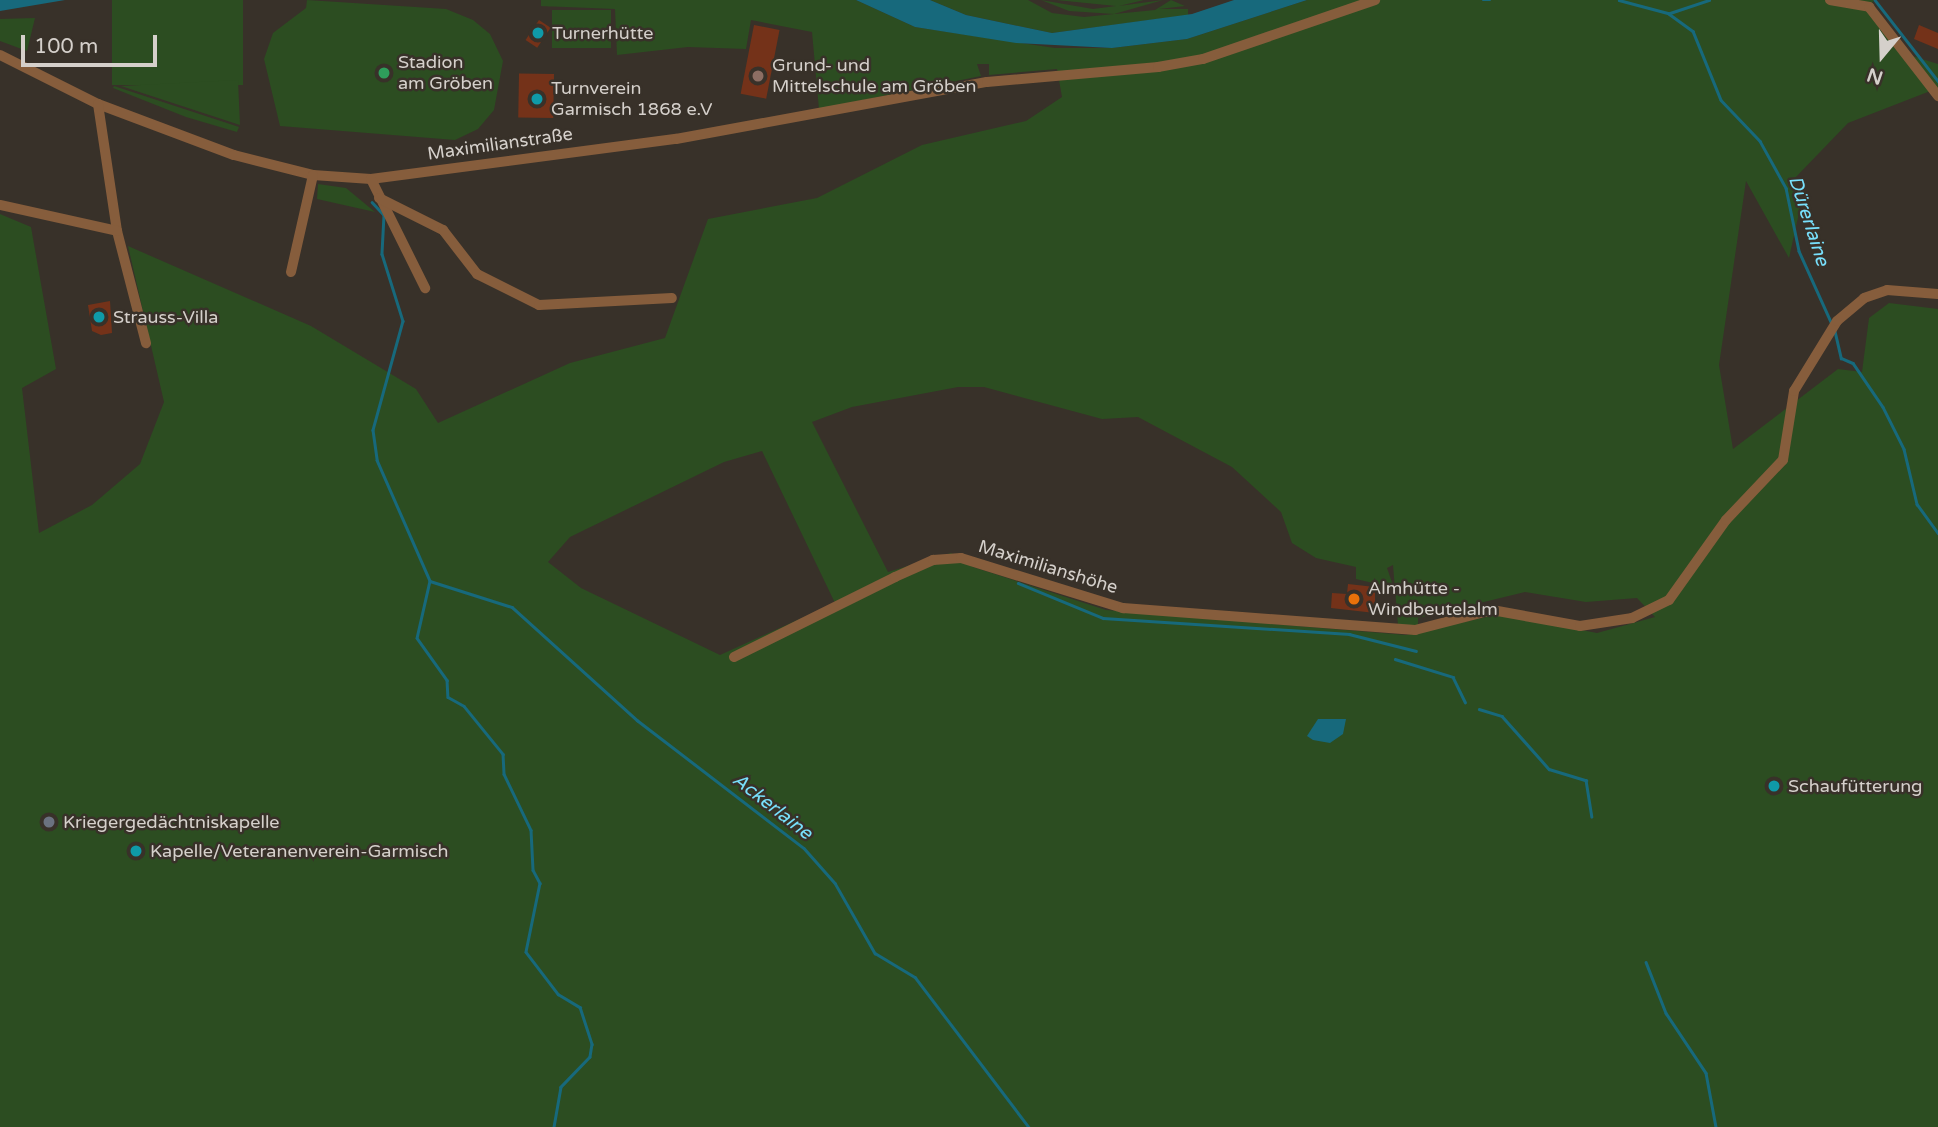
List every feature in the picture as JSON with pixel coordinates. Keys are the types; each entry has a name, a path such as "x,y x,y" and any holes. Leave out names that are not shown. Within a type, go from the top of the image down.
{"street":[{"name":"Maximilianstraße","path":"0,55 98,104 234,155 313,175 371,179 676,139 1022,77 1203,59 1375,0"},
{"path":"1830,0 1869,8 1938,96"},
{"path":"98,104 117,231 146,343"},
{"path":"291,272 313,175"},
{"path":"371,179 425,288"},
{"path":"379,198 443,230 477,274 539,305 672,298"},
{"path":"0,205 117,231"},
{"name":"Maximilianshöhe","path":"734,657 895,576 933,560 961,558 1101,605 1415,630 1510,609 1562,624 1610,624 1669,600 1726,520 1783,460 1794,391 1837,321 1864,298 1888,290 1938,294"}],"green space":[{"path":"112,0 243,0 243,85 112,85"},
{"name":"Stadion am Gröben","path":"307,0 446,9 473,20 490,34 503,61 494,110 478,129 455,140 280,126 264,59 273,33 306,8"},
{"path":"541,0 856,0 915,27 1055,48 1112,48 1187,39 1307,0 1874,0 1869,8 1906,54 1938,64 1938,88 1848,123 1794,179 1801,204 1789,258 1746,181 1719,365 1733,449 1838,369 1862,372 1869,318 1889,303 1938,309 1938,1127 0,1127 0,214 31,227 56,369 22,388 39,533 92,505 140,464 164,402 128,246 311,326 416,389 438,423 570,363 665,338 708,219 817,198 922,145 1026,121 1062,97 1057,69 989,75 989,64 977,64 981,76 819,109 812,32 751,20 746,49 688,47 617,55 615,9 541,6","holes":["958,387 984,387 1102,419 1138,417 1232,467 1281,512 1292,543 1316,558 1356,567 1356,579 1394,588 1387,568 1393,565 1398,625 1418,626 1418,618 1525,592 1586,602 1637,598 1655,617 1597,633 1500,614 1406,635 1106,610 973,567 951,553 888,572 812,422 852,407","762,451 835,603 720,655 581,588 548,562 570,537 724,462"]},
{"path":"930,0 1028,0 1052,13 1084,17 1155,10 1171,0 1185,6 1159,9 1188,9 1188,15 1052,33 966,15"},
{"path":"1041,0 1093,9 1116,6 1056,0 1144,0 1119,6 1163,0 1114,14 1069,11"},
{"path":"552,10 611,10 611,48 552,48"},
{"path":"35,18 27,51 0,41 0,19"},
{"path":"238,80 240,125 121,86"},
{"path":"114,86 239,127 237,132 186,117 113,88"},
{"path":"318,184 346,188 375,212 317,199"}],"water":[{"path":"0,0 65,0 0,11"},
{"path":"856,0 930,0 966,15 1052,33 1192,14 1234,0 1307,0 1187,39 1112,48 1016,43 915,27"},
{"path":"1318,719 1346,719 1343,734 1330,743 1313,740 1307,736"}],"building":[{"name":"Turnerhütte","path":"539,20 551,28 537,48 526,40"},
{"name":"Grund- und Mittelschule am Gröben","path":"754,25 780,30 766,99 741,94"},
{"path":"1919,25 1938,33 1938,49 1914,39"},
{"name":"Turnverein Garmisch 1868 e.V","path":"519,73 554,74 553,118 518,117"},
{"name":"Strauss-Villa","path":"110,301 112,333 101,335 92,331 88,305"},
{"name":"Almhütte - Windbeutelalm","path":"1348,584 1375,587 1375,613 1331,608 1332,593 1347,594"}],"waterway":[{"name":"Dürerlaine","path":"1483,0 1490,0"},
{"name":"Dürerlaine","path":"1619,0 1668,13 1693,31 1721,100 1760,141 1786,188 1799,251 1831,322"},
{"path":"1670,13 1709,0"},
{"path":"1875,0 1938,81"},
{"path":"372,202 384,215 382,254 403,321 373,430 377,460 430,581 417,638 447,680 448,697 464,706 503,754 504,774 531,830 533,870 540,883 526,952 558,994 580,1007 592,1044 590,1057 561,1087 554,1127"},
{"name":"Dürerlaine","path":"1835,331 1841,358 1853,363 1883,407 1904,449 1917,504 1938,533"},
{"name":"Ackerlaine","path":"430,581 512,607 637,720 804,848 835,883 875,953 915,977 1029,1127"},
{"path":"1018,583 1103,618 1349,634 1416,651"},
{"path":"1395,659 1453,677 1465,702"},
{"path":"1479,709 1502,716 1549,769 1586,780 1592,817"},
{"path":"1646,962 1666,1013 1706,1073 1716,1127"}],"place":[{"name":"Turnerhütte","path":"538,33"},
{"name":"Stadion am Gröben","path":"384,73"},
{"name":"Grund- und Mittelschule am Gröben","path":"758,76"},
{"name":"Turnverein Garmisch 1868 e.V","path":"537,99"},
{"name":"Strauss-Villa","path":"99,317"},
{"name":"Almhütte - Windbeutelalm","path":"1354,599"},
{"name":"Schaufütterung","path":"1774,786"},
{"name":"Kriegergedächtniskapelle","path":"49,822"},
{"name":"Kapelle/Veteranenverein-Garmisch","path":"136,851"}]}
